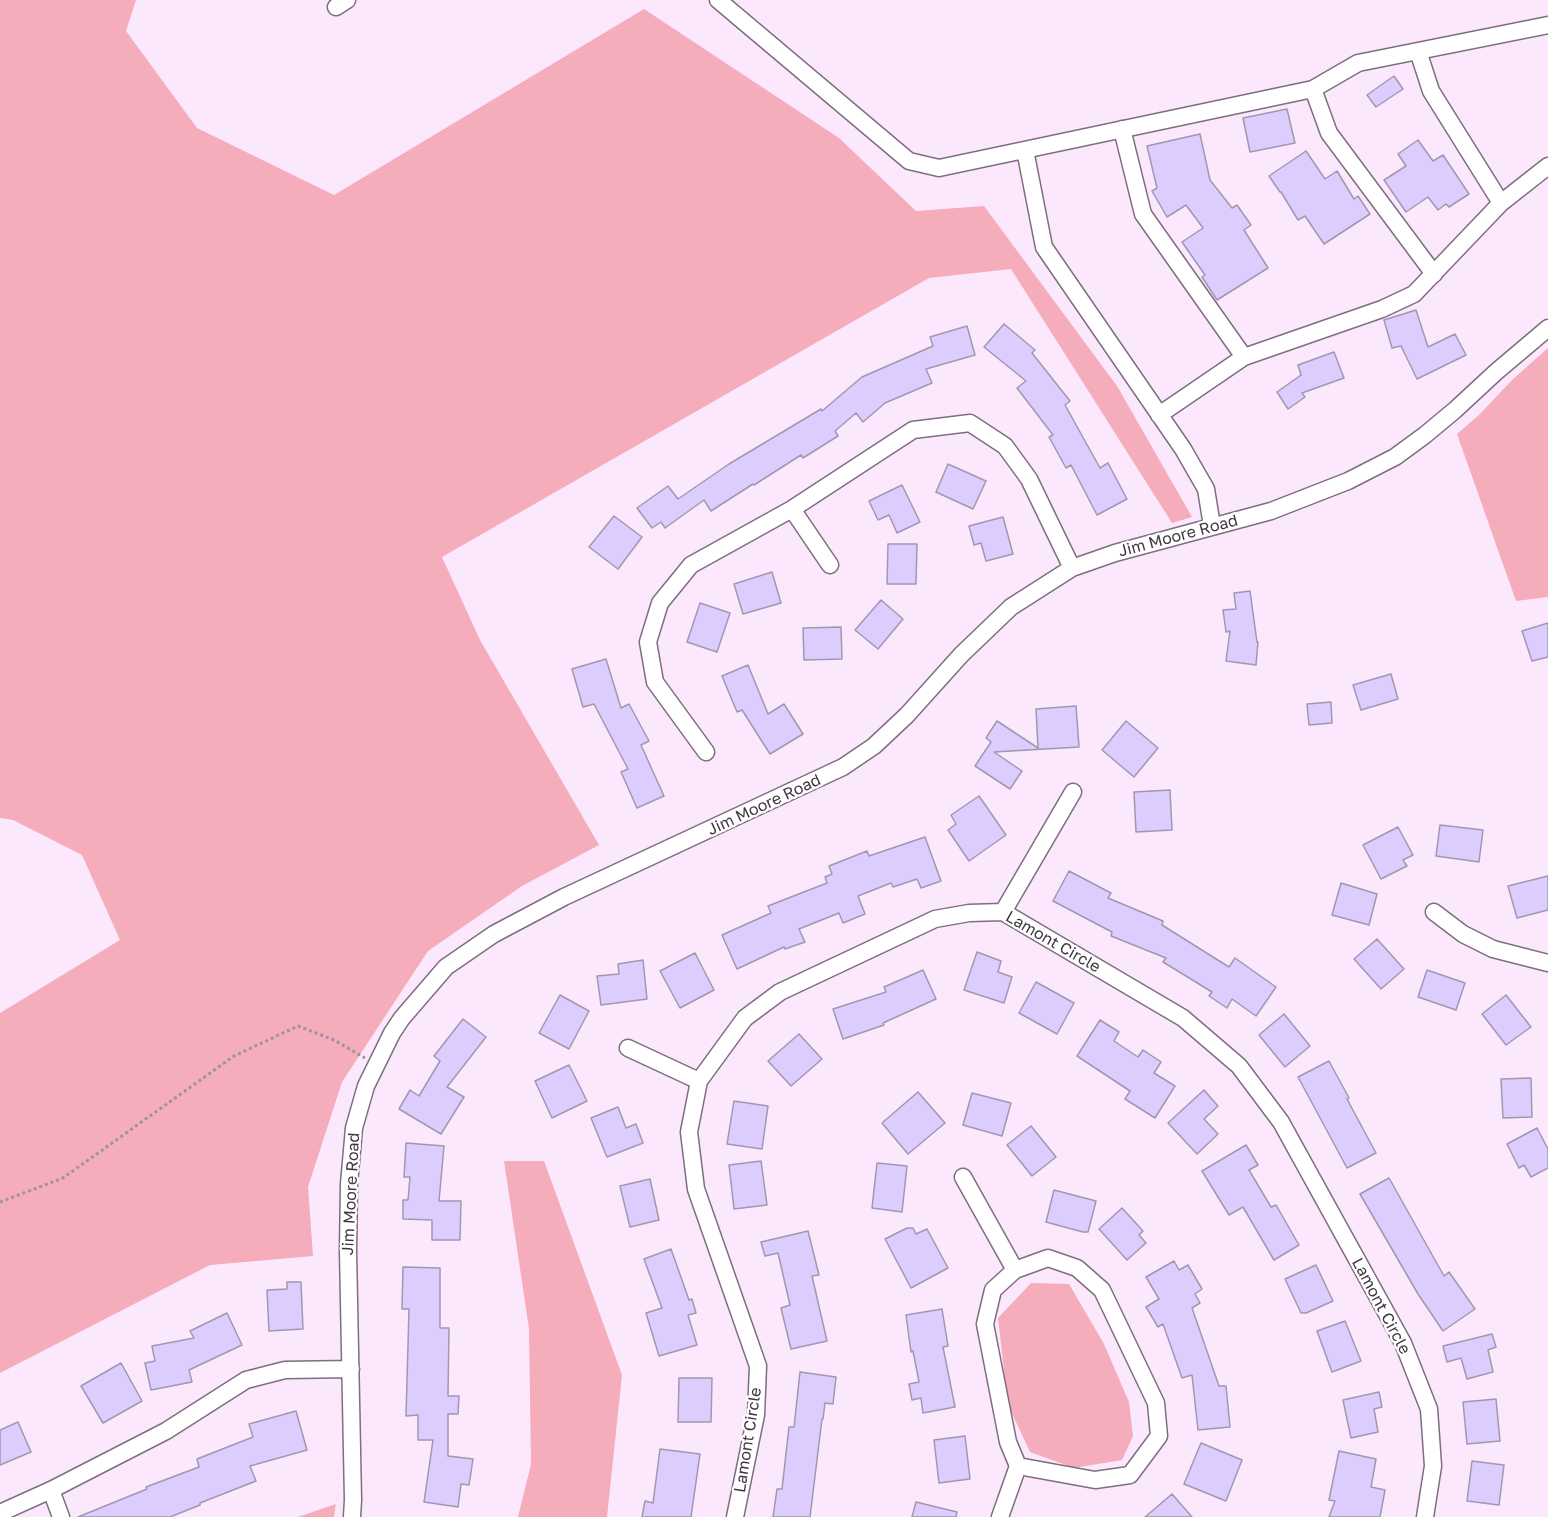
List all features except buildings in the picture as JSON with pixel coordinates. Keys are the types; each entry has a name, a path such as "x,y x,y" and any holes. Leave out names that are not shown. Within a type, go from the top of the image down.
{"street":[{"path":"718,0 909,161 939,168 1313,89 1358,63 1548,25"},
{"path":"1418,51 1431,92 1502,203"},
{"path":"1313,89 1329,133 1434,274"},
{"path":"1122,129 1143,214 1244,357"},
{"path":"1025,150 1044,247 1183,449 1206,489 1212,526"},
{"path":"1159,415 1244,357 1382,309 1414,294 1502,203 1548,166"},
{"name":"Jim Moore Road","path":"352,1517 348,1251 349,1184 354,1128 366,1086 392,1033 446,967 494,934 564,897 843,767 874,746 899,723 961,655 1011,607 1072,568 1115,553 1271,511 1348,482 1395,457 1455,411 1548,328"},
{"path":"705,752 655,682 648,642 660,603 691,565 792,509 913,430 970,423 1005,446 1029,479 1072,568"},
{"path":"792,509 830,565"},
{"path":"1004,912 1073,792"},
{"name":"Lamont Circle","path":"735,1517 756,1415 758,1366 696,1189 689,1132 699,1081 745,1018 780,992 935,919 969,913 1004,912 1183,1018 1239,1066 1281,1122 1402,1343 1429,1409 1433,1466 1425,1517"},
{"path":"1434,912 1463,934 1493,949 1548,963"},
{"path":"628,1048 699,1081"},
{"path":"963,1177 1015,1270"},
{"path":"1000,1517 1018,1466 1008,1442 985,1324 993,1290 1015,1270 1048,1258 1077,1268 1102,1290 1155,1403 1160,1436 1130,1475 1095,1480 1018,1466"},
{"path":"0,1513 51,1490 166,1431 246,1380 285,1370 351,1369"},
{"path":"51,1490 61,1517"}],"path":[{"path":"0,1202 63,1178 234,1056 298,1026 334,1040 377,1065"}],"shaded area":[{"path":"0,0 136,0 126,31 197,128 334,195 644,9 839,138 916,211 984,206 1117,386 1192,517 1172,523 1011,269 929,278 442,557 480,640 599,845 522,886 428,951 342,1082 308,1187 313,1256 210,1265 0,1373 0,1013 120,940 82,855 13,820 0,818"},
{"path":"1548,348 1548,597 1516,601 1457,434"},
{"path":"504,1161 544,1161 622,1375 607,1517 518,1517 531,1464 529,1329"},
{"path":"1031,1283 1069,1284 1104,1344 1129,1402 1133,1436 1122,1460 1074,1468 1030,1452 1008,1405 998,1318"},
{"path":"336,1504 334,1517 298,1517"}]}
